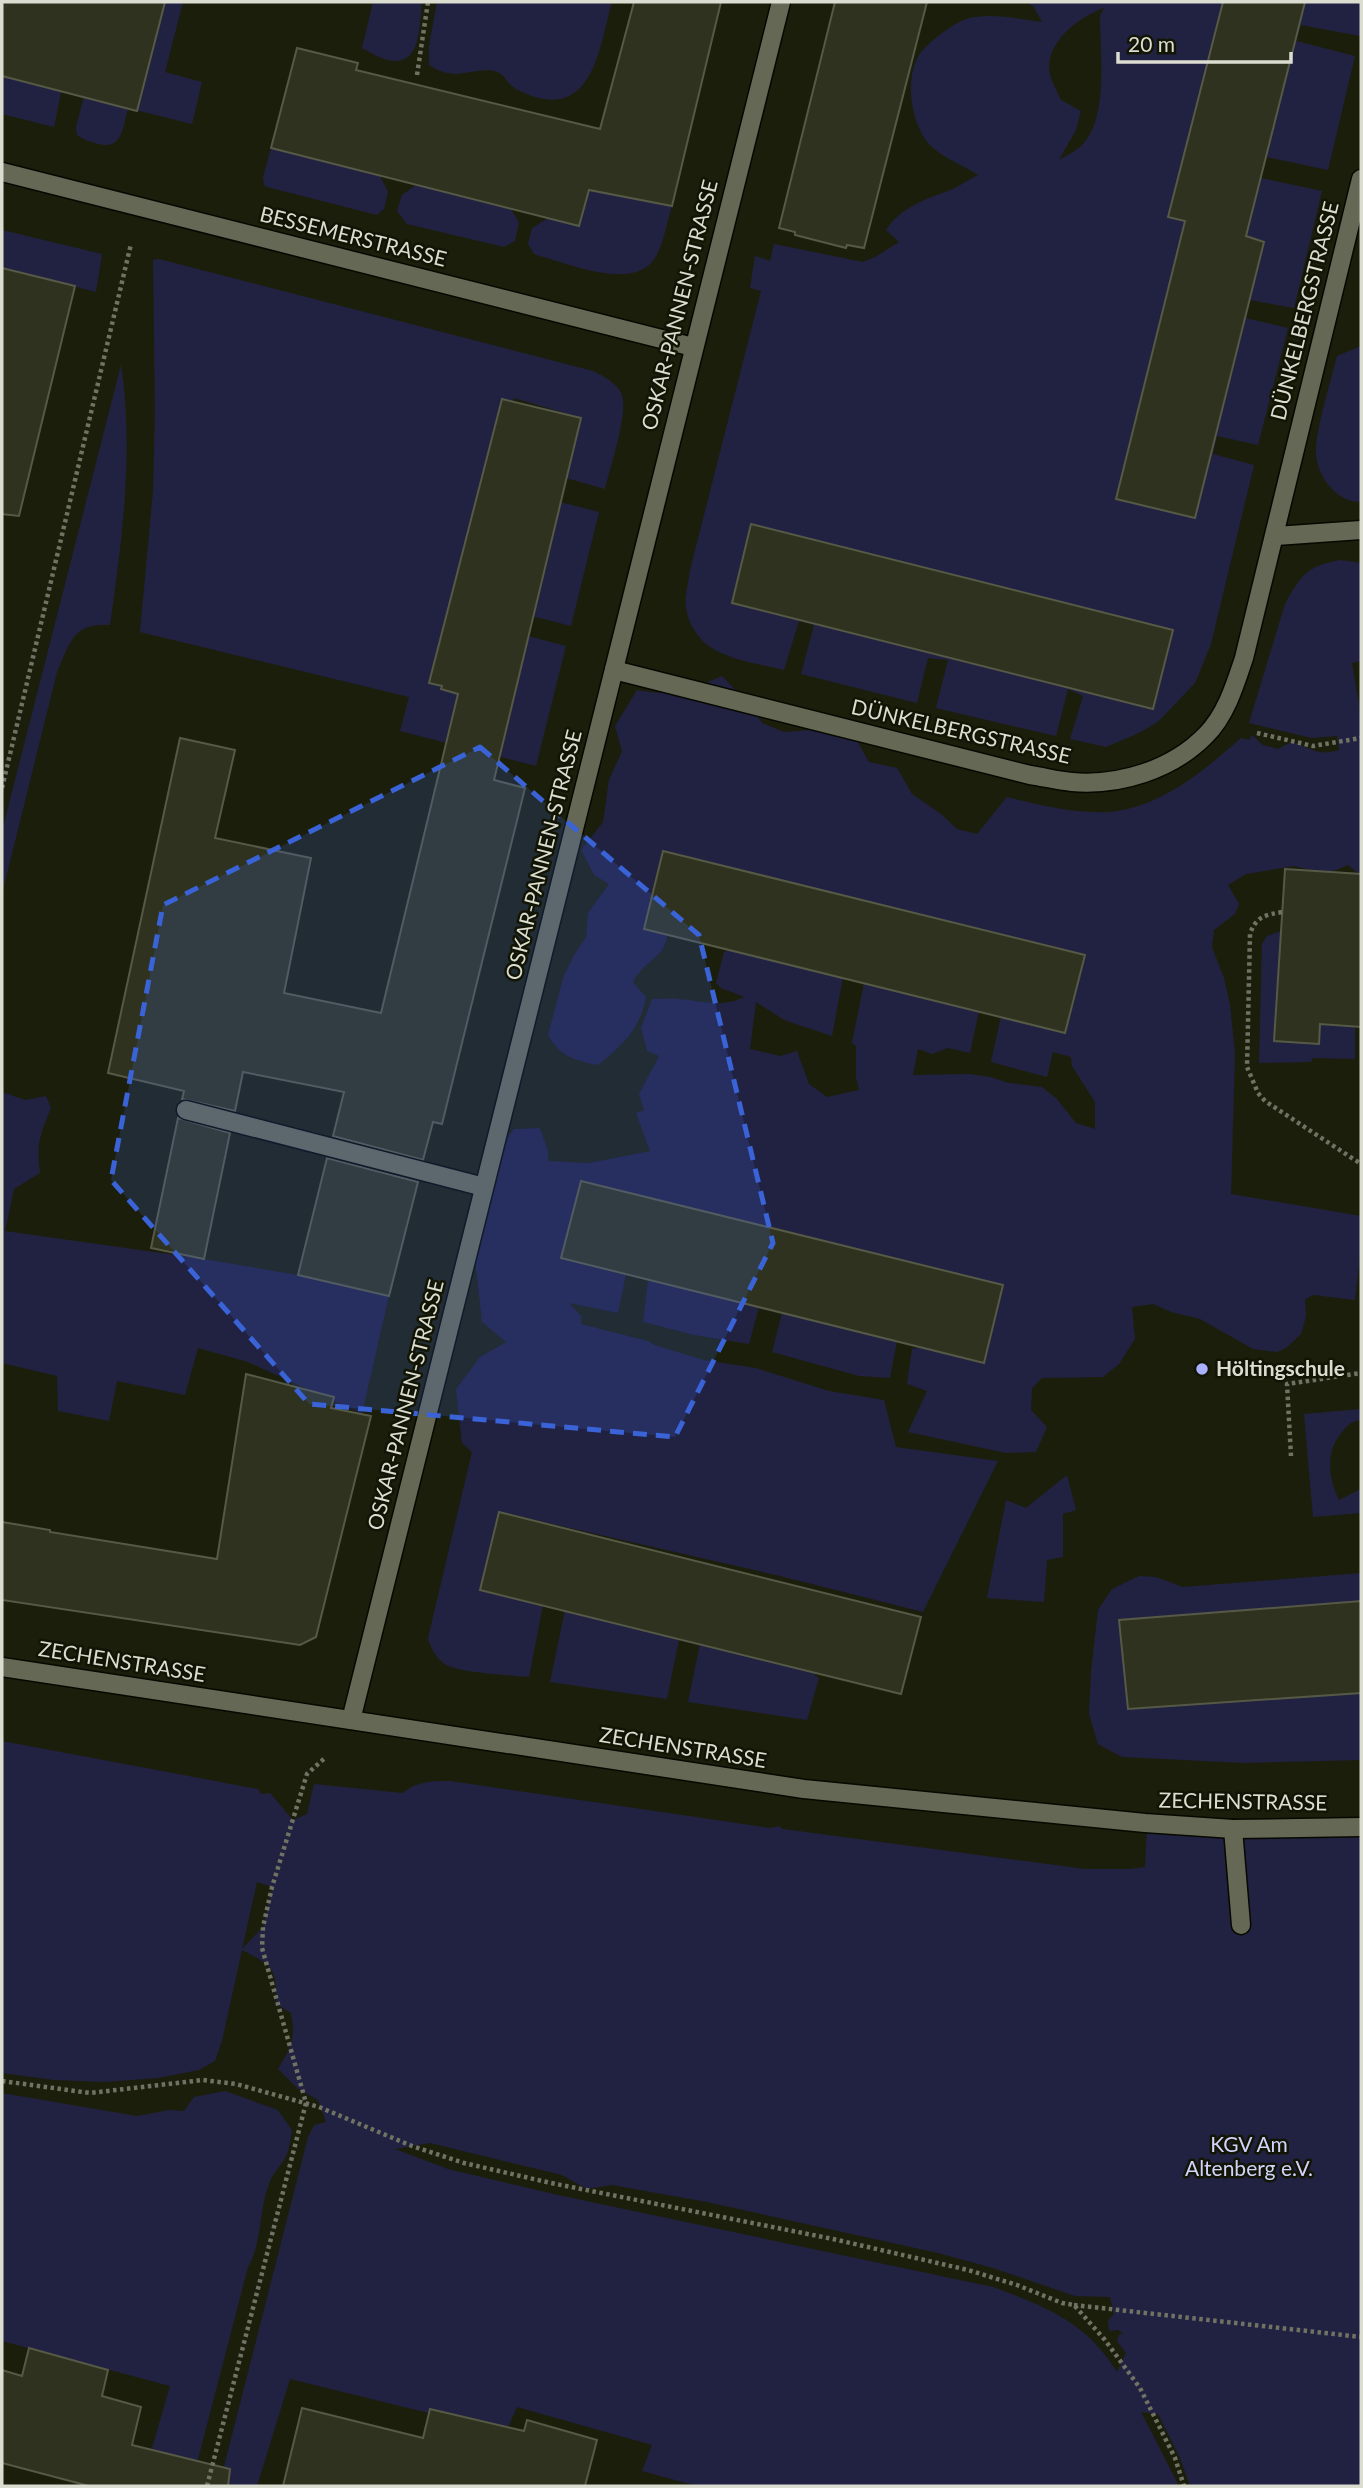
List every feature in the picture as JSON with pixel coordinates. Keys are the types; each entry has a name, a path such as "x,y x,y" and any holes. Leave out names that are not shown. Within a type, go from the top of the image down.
{"street":[{"name":"OSKAR-PANNEN-STRASSE","path":"351,1720 780,2"},
{"name":"BESSEMERSTRASSE","path":"2,172 693,347"},
{"name":"DÜNKELBERGSTRASSE","path":"614,670 1030,775 1071,782 1120,781 1149,771 1187,751 1207,734 1217,719 1233,693 1244,659 1361,179"},
{"path":"1276,536 1361,530"},
{"path":"186,1110 484,1187"},
{"name":"ZECHENSTRASSE","path":"2,1667 804,1789 1144,1823 1233,1829 1361,1827"},
{"path":"1233,1829 1241,1925"}],"path":[{"path":"417,75 428,2"},
{"path":"2,788 139,207"},
{"path":"1254,732 1313,746 1361,738"},
{"path":"1282,912 1257,919 1251,934 1247,1067 1258,1093 1265,1101 1361,1164"},
{"path":"1291,1456 1287,1384 1361,1373"},
{"path":"207,2486 306,2103 262,1948 263,1927 272,1887 307,1774 340,1745 346,1737 351,1720"},
{"path":"2,2081 90,2093 203,2080 236,2084 306,2103 412,2146 464,2163 944,2265 1017,2285 1062,2303 1361,2337"},
{"path":"1074,2305 1105,2340 1140,2388 1175,2458 1184,2486"}],"highlighted area":[{"path":"480,747 699,935 773,1243 675,1437 309,1404 111,1180 163,905"}],"green space":[{"path":"2,2 183,2 165,72 202,82 192,124 128,108 121,135 117,140 107,145 88,141 77,135 76,127 87,85 64,77 54,127 2,114"},
{"path":"373,2 422,2 417,42 407,57 399,61 388,60 362,48"},
{"path":"437,2 612,2 591,73 581,87 569,96 553,100 519,91 497,72 489,70 457,74 429,65 429,45"},
{"path":"1025,2 1361,2 1360,36 1301,25 1296,41 1355,56 1328,170 1267,157 1261,178 1322,191 1294,308 1250,300 1246,318 1288,328 1258,445 1217,436 1213,454 1254,465 1211,644 1195,683 1159,721 1106,747 1070,739 1083,696 1068,689 1056,736 936,708 948,660 928,658 917,703 801,674 814,625 799,621 784,670 738,659 710,647 691,625 686,608 690,570 761,291 750,288 755,256 770,261 774,244 863,262 899,242 886,230 898,216 922,201 978,175 943,155 925,139 912,103 914,65 928,45 960,21 994,16 1042,22 1033,6","holes":["1104,8 1100,16 1101,84 1096,119 1091,133 1082,145 1059,160 1076,130 1081,111 1061,100 1050,76 1051,57 1061,38 1076,23"]},
{"path":"271,148 380,176 388,192 384,209 377,215 267,187 263,177"},
{"path":"416,185 510,208 519,222 515,241 504,247 407,224 397,211 402,195"},
{"path":"590,186 618,193 618,196 672,206 664,236 651,263 627,274 611,274 534,254 528,244 532,228 548,218 579,226"},
{"path":"2,230 102,254 96,292 2,268"},
{"path":"159,259 593,371 618,388 622,396 623,415 605,489 566,478 581,418 514,398 513,402 502,399 430,683 464,695 528,636 566,646 536,766 400,731 409,697 140,632 153,491 153,260"},
{"path":"1361,346 1361,502 1344,498 1330,487 1320,472 1316,444 1337,356"},
{"path":"121,365 125,397 125,495 110,625 88,627 75,636 57,672 2,894 2,831"},
{"path":"560,502 599,512 571,626 532,616"},
{"path":"1340,560 1361,563 1361,661 1352,663 1361,716 1361,873 1348,865 1327,874 1294,866 1246,874 1228,885 1239,904 1235,914 1214,930 1212,947 1224,978 1230,1005 1235,1054 1231,1194 1361,1216 1361,1248 1355,1300 1314,1295 1305,1299 1306,1316 1301,1334 1286,1348 1277,1352 1253,1349 1200,1319 1171,1312 1153,1304 1132,1307 1135,1339 1119,1364 1103,1377 1042,1378 1032,1388 1031,1410 1047,1427 1036,1452 1006,1453 908,1432 927,1391 907,1384 912,1349 920,1347 984,1363 1002,1285 581,1181 561,1258 626,1275 618,1313 569,1303 581,1316 581,1324 648,1341 704,1360 756,1368 829,1391 884,1400 896,1447 998,1461 923,1612 780,1576 500,1512 480,1589 543,1605 529,1677 468,1671 451,1667 439,1659 428,1638 472,1452 462,1443 456,1389 480,1357 506,1342 482,1322 473,1241 491,1160 514,1129 540,1128 548,1151 548,1161 589,1163 650,1151 636,1113 644,1110 639,1094 659,1056 647,1051 641,1028 652,999 720,1003 744,997 721,988 716,983 724,952 730,950 843,977 832,1036 784,1020 756,1002 750,1049 780,1056 797,1051 809,1084 827,1097 859,1090 856,1077 856,1046 852,1043 864,983 979,1011 970,1053 948,1048 932,1054 918,1049 913,1075 969,1074 1042,1087 1056,1098 1076,1123 1095,1129 1095,1102 1072,1066 1071,1057 1053,1052 1047,1077 991,1062 1001,1017 1065,1032 1085,955 664,851 651,899 648,901 669,920 668,934 662,950 633,982 646,997 640,1018 615,1051 598,1065 575,1059 557,1048 548,1035 563,978 586,937 588,913 609,884 594,875 581,850 603,822 609,780 622,751 615,726 637,690 681,692 722,676 751,706 762,723 784,732 837,728 854,736 869,762 897,768 912,794 957,829 977,834 1007,797 1084,812 1129,809 1181,786 1241,738 1249,740 1252,735 1263,745 1278,749 1291,742 1319,752 1339,750 1337,736 1312,738 1249,723 1285,604 1306,573 1320,565"},
{"path":"1281,931 1274,1041 1319,1044 1320,1024 1355,1026 1355,1059 1313,1058 1311,1062 1259,1063 1262,944 1267,936"},
{"path":"2,1092 25,1100 46,1096 51,1108 40,1139 40,1173 14,1189 5,1231 204,1259 298,1275 389,1296 362,1414 248,1362 198,1348 185,1395 117,1381 109,1421 58,1411 57,1376 2,1363"},
{"path":"648,1280 759,1307 749,1344 694,1335 643,1322"},
{"path":"782,1313 897,1341 890,1378 859,1376 772,1352"},
{"path":"1361,1409 1361,1420 1349,1425 1337,1438 1330,1464 1332,1482 1339,1500 1361,1489 1361,1513 1313,1517 1304,1414"},
{"path":"1067,1475 1076,1510 1063,1514 1063,1557 1047,1560 1044,1602 987,1598 1006,1500 1026,1508"},
{"path":"1361,1573 1361,1601 1119,1620 1128,1709 1361,1693 1361,1760 1245,1763 1122,1757 1098,1744 1089,1714 1091,1672 1098,1610 1112,1589 1139,1576 1156,1577 1183,1587"},
{"path":"565,1610 679,1639 667,1699 550,1682"},
{"path":"700,1644 815,1673 819,1678 807,1720 688,1702"},
{"name":"KGV Am Altenberg e.V.","path":"2,1741 258,1789 261,1794 270,1793 293,1820 307,1814 314,1784 403,1793 419,1784 450,1781 771,1828 778,1826 783,1829 1085,1869 1145,1867 1147,1828 1361,1827 1361,2486 1190,2486 1180,2458 1158,2414 1141,2412 1179,2486 697,2486 642,2471 652,2445 517,2407 506,2432 290,2379 257,2486 219,2486 308,2137 314,2125 326,2122 318,2100 297,2088 278,2069 291,2042 293,2029 291,2013 276,2004 274,1975 271,1969 242,1950 215,2061 199,2070 158,2078 105,2082 54,2080 2,2073","holes":["257,1882 272,1887 263,1927 242,1949","430,2143 562,2175 587,2189 612,2185 707,2202 938,2253 993,2268 1075,2296 1110,2297 1114,2314 1108,2320 1109,2331 1118,2330 1123,2333 1117,2341 1126,2353 1117,2372 1092,2340 1078,2328 1047,2309 993,2287 558,2195 448,2169 395,2149"]},
{"path":"225,2091 278,2110 292,2130 289,2147 284,2160 270,2180 256,2247 248,2267 191,2486 141,2486 170,2386 2,2341 2,2093 137,2116 169,2110 184,2111 194,2097"}],"building":[{"path":"2,2 165,2 137,111 2,76"},
{"path":"634,2 721,2 672,206 589,190 579,226 271,148 297,48 358,63 356,70 600,129"},
{"path":"835,2 927,2 864,248 847,245 846,248 795,235 795,232 779,228"},
{"path":"1223,2 1305,2 1246,236 1264,242 1195,518 1116,499 1185,221 1168,217"},
{"path":"2,268 75,286 19,516 2,514"},
{"path":"502,399 581,418 494,780 525,788 442,1124 433,1122 423,1160 333,1136 344,1092 243,1072 235,1111 182,1099 184,1091 108,1073 180,738 235,750 215,838 311,858 284,993 381,1013 458,694 429,683"},
{"path":"751,524 1173,630 1153,709 732,603"},
{"path":"663,851 1085,955 1065,1033 644,929"},
{"path":"1285,869 1361,874 1361,1027 1320,1024 1319,1044 1274,1041"},
{"path":"178,1118 230,1133 204,1259 151,1248"},
{"path":"327,1158 418,1182 389,1296 298,1275"},
{"path":"581,1181 1003,1285 984,1363 561,1258"},
{"path":"246,1374 334,1397 331,1408 371,1416 316,1637 300,1645 2,1600 2,1522 217,1559"},
{"path":"499,1512 921,1617 901,1694 480,1590"},
{"path":"1361,1601 1361,1693 1128,1709 1119,1620"},
{"path":"29,2348 108,2370 102,2396 141,2407 132,2445 230,2469 228,2486 89,2486 2,2463 2,2370 22,2376"},
{"path":"302,2408 423,2438 430,2409 524,2431 527,2420 597,2440 585,2486 283,2486"}],"place":[{"name":"Höltingschule","path":"1202,1369"}]}
